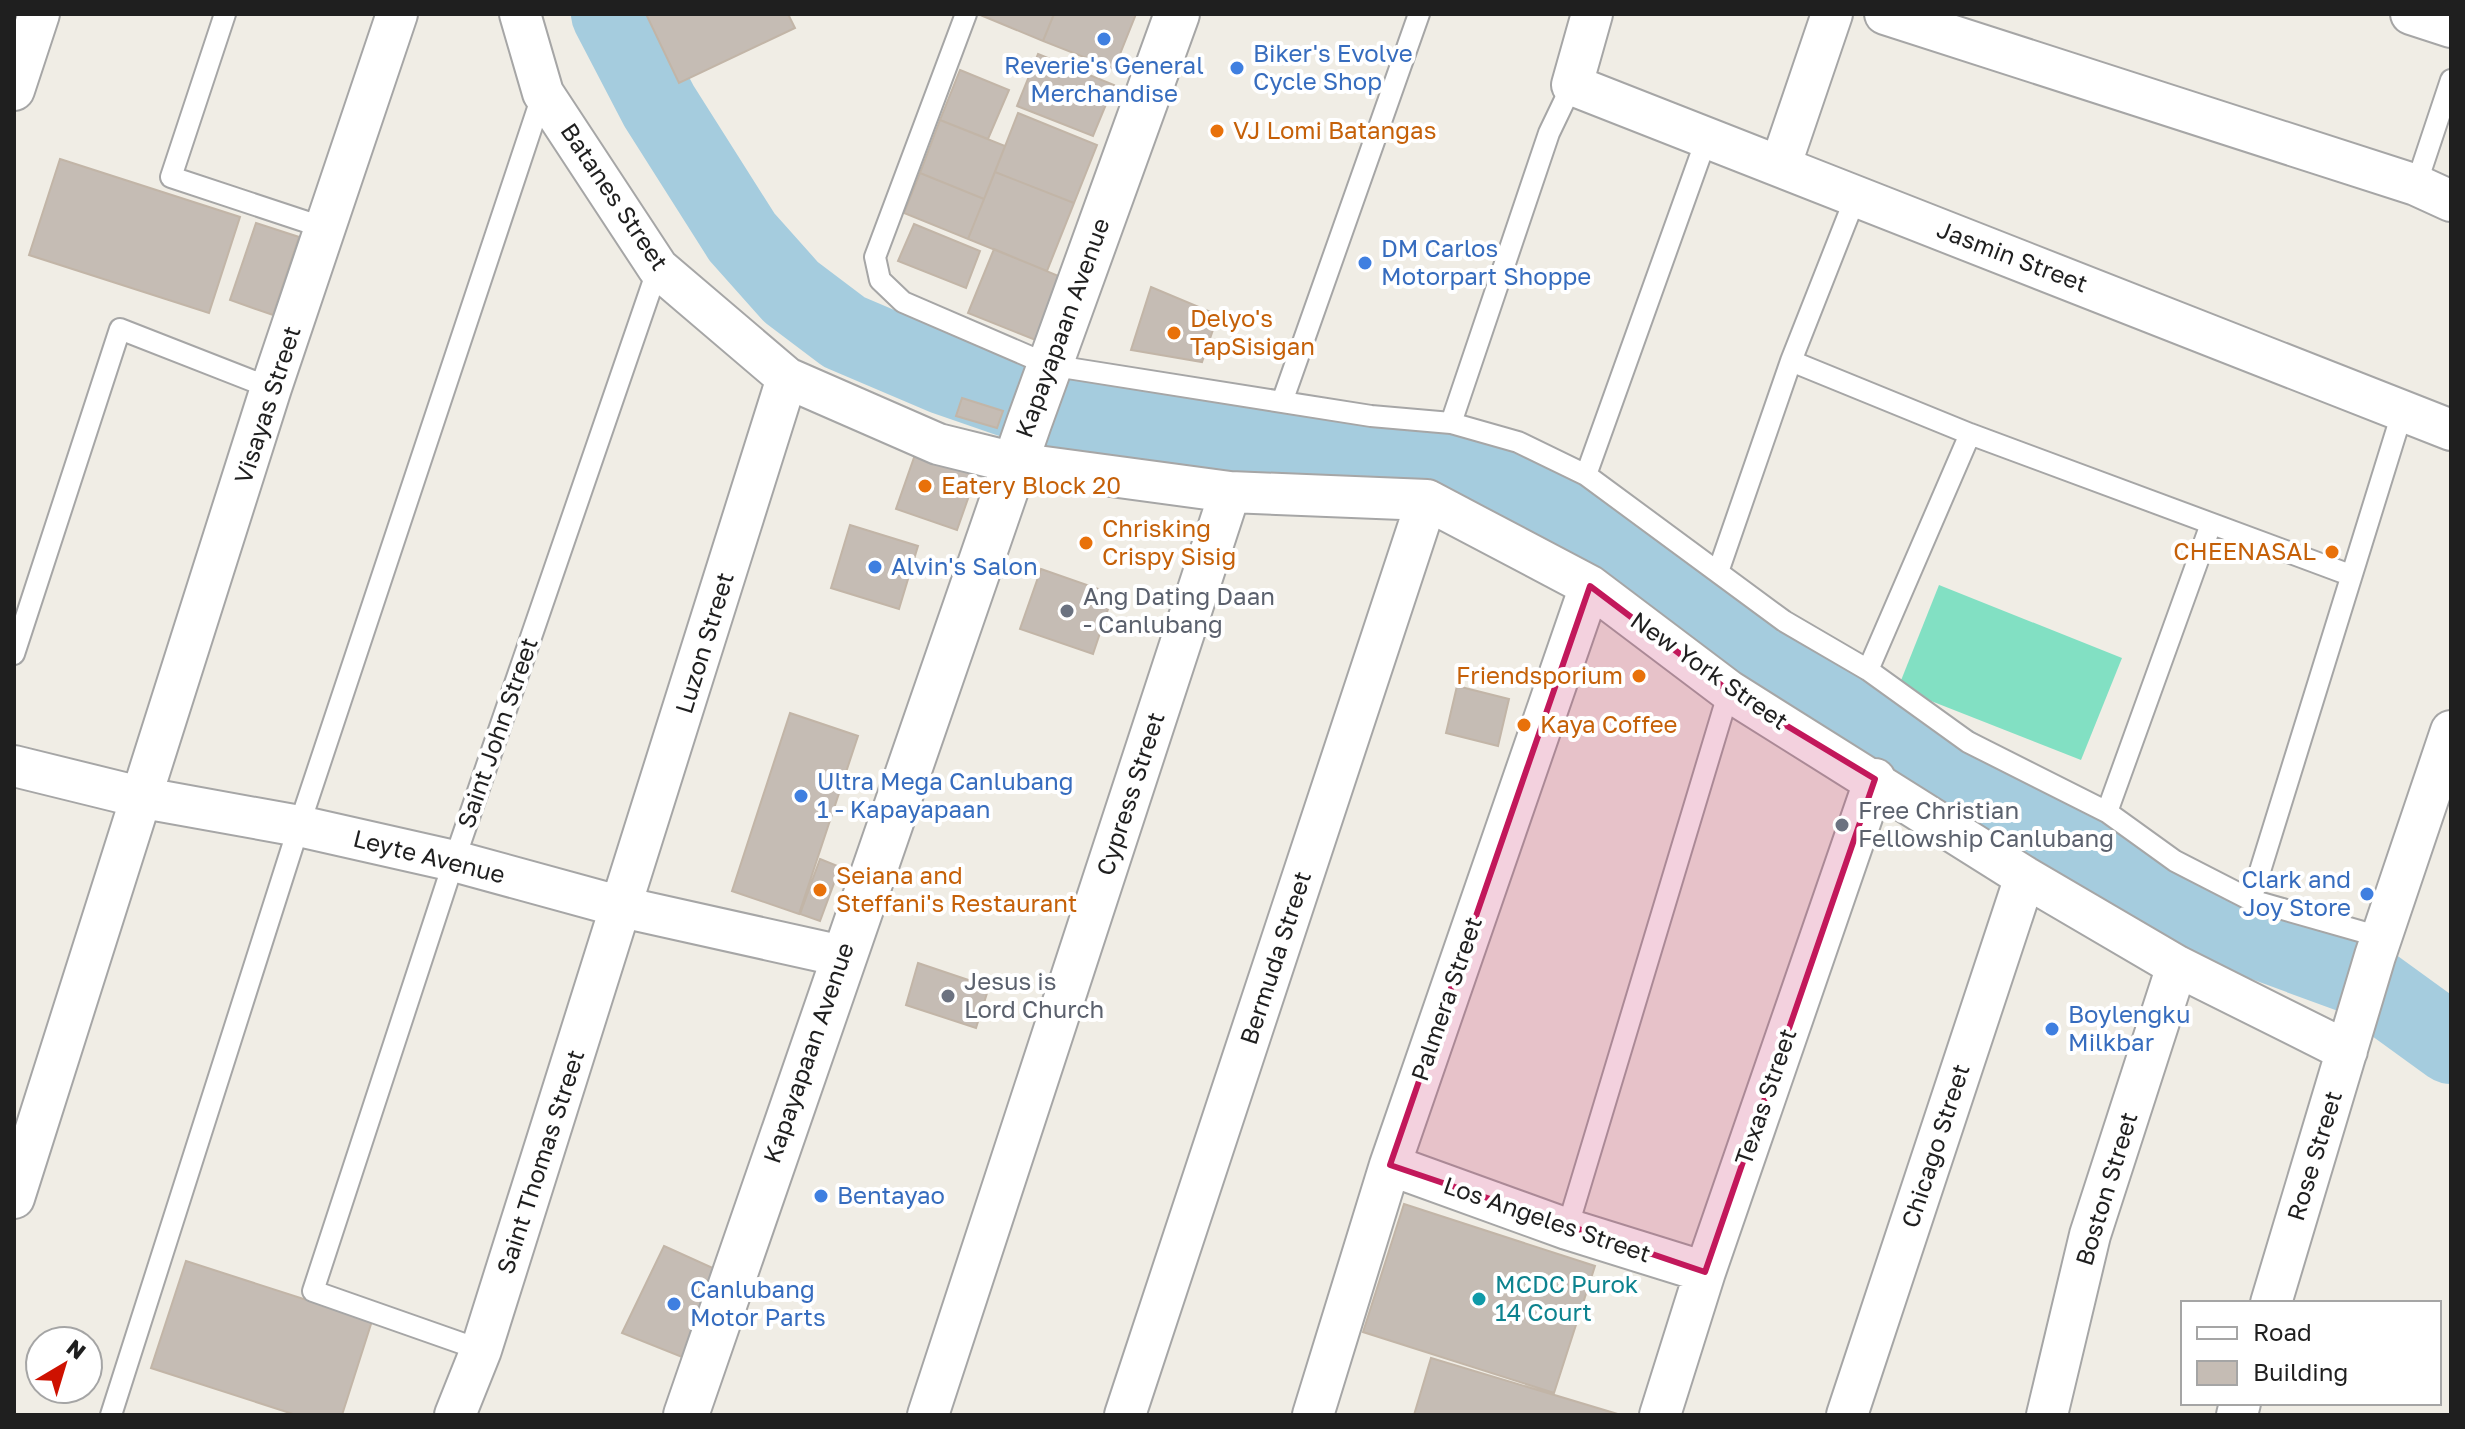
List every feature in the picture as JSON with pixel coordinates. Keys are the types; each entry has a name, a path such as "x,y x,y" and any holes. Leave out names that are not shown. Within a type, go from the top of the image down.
{"street":[{"path":"14,90 39,14"},
{"name":"Visayas Street","path":"14,1198 144,798 271,388 328,229 397,14"},
{"name":"Batanes Street","path":"520,14 543,93 658,268 787,378 938,444 1015,463"},
{"name":"Kapayapaan Avenue","path":"686,1415 842,956 1040,391 1177,14"},
{"path":"1572,85 1592,14"},
{"path":"1781,164 1832,14"},
{"path":"1885,14 2434,193"},
{"path":"2411,14 2451,27"},
{"name":"Jasmin Street","path":"1572,85 1706,140 1781,164 2451,430"},
{"name":"Luzon Street","path":"622,907 787,378"},
{"name":"New York Street","path":"1015,463 1230,492 1427,500 1590,586 1729,691 1875,779 2025,877 2177,966 2347,1051"},
{"name":"Cypress Street","path":"928,1415 1230,492"},
{"name":"Bermuda Street","path":"1125,1415 1427,500"},
{"name":"Palmera Street","path":"1313,1415 1390,1165 1590,586"},
{"name":"Rose Street","path":"2272,1301 2379,947 2451,731"},
{"name":"Leyte Avenue","path":"14,766 144,798 299,826 454,861 622,907 842,956"},
{"name":"Texas Street","path":"1660,1415 1705,1272 1875,779"},
{"name":"Chicago Street","path":"1847,1415 2025,877"},
{"name":"Saint Thomas Street","path":"455,1415 481,1350 622,907"},
{"name":"Boston Street","path":"2047,1415 2090,1235 2177,966"},
{"name":"Los Angeles Street","path":"1390,1165 1567,1229 1705,1272"}],"lane":[{"path":"225,14 171,177 328,229"},
{"path":"966,14 880,241 876,268 888,291 903,302 1040,391 1282,402 1371,416 1451,423 1518,442 1586,475 1784,621 1868,670 1968,742 2107,812 2175,861 2251,900 2379,947"},
{"path":"1282,402 1419,14"},
{"path":"2434,193 2451,80"},
{"path":"1451,423 1549,133 1572,85"},
{"path":"111,1415 299,826 543,93"},
{"path":"1586,475 1706,140"},
{"path":"1718,572 1791,361 1856,196"},
{"name":"Saint John Street","path":"481,1350 313,1291 454,861 658,268"},
{"path":"14,654 120,329 271,388"},
{"path":"1791,361 1970,434 2350,575"},
{"path":"2251,900 2403,410"},
{"path":"1868,670 1970,434"},
{"path":"2107,812 2211,524"},
{"path":"1567,1229 1729,691"}],"highlighted area":[{"path":"1590,586 1729,691 1875,779 1705,1272 1390,1165"}],"green space":[{"path":"589,14 628,14 635,33 707,155 767,243 800,281 835,311 870,332 1015,379 1005,410 927,384 854,354 788,314 757,287 728,256 685,193 611,69"},
{"path":"1939,585 2122,658 2081,760 1898,688"}],"building":[{"path":"646,14 788,14 795,28 679,83"},
{"path":"978,14 1054,14 1043,41"},
{"path":"1054,14 1136,14 1114,69 1043,41"},
{"path":"1038,54 1114,85 1093,136 1017,106"},
{"path":"960,70 1009,90 988,139 940,120"},
{"path":"1018,113 1097,145 1074,203 995,172"},
{"path":"940,120 1005,146 984,199 920,173"},
{"path":"60,159 240,217 209,313 29,255"},
{"path":"995,172 1074,203 1047,271 968,239"},
{"path":"920,173 984,199 968,239 904,213"},
{"path":"256,223 299,237 273,315 230,300"},
{"path":"914,224 980,251 966,288 898,261"},
{"path":"994,249 1068,280 1043,343 968,313"},
{"name":"Delyo's TapSisigan","path":"1151,287 1218,315 1202,362 1131,350"},
{"path":"962,398 1003,411 997,428 956,416"},
{"path":"917,449 978,470 957,530 896,509"},
{"name":"Alvin's Salon","path":"850,525 918,546 899,609 831,588"},
{"name":"Ang Dating Daan - Canlubang","path":"1041,569 1113,594 1093,654 1020,629"},
{"path":"1457,686 1509,699 1498,746 1446,733"},
{"name":"Ultra Mega Canlubang 1 - Kapayapaan","path":"790,713 858,736 799,914 732,891"},
{"name":"Seiana and Steffani's Restaurant","path":"820,859 840,867 820,921 800,914"},
{"name":"Jesus is Lord Church","path":"918,963 989,987 976,1028 906,1005"},
{"name":"MCDC Purok 14 Court","path":"1404,1204 1595,1266 1554,1393 1363,1332"},
{"name":"Canlubang Motor Parts","path":"664,1246 726,1274 687,1359 622,1333"},
{"path":"186,1261 372,1321 342,1415 296,1415 151,1368"},
{"path":"1431,1358 1621,1415 1414,1415"}],"waterway":[{"path":"611,14 659,106 742,237 791,292 844,332 945,375 1038,407 1188,439 1319,446 1464,470 1607,536 1718,621 2201,918 2356,975 2451,1044"}],"place":[{"name":"Reverie's General Merchandise","path":"1104,39"},
{"name":"Biker's Evolve Cycle Shop","path":"1237,68"},
{"name":"VJ Lomi Batangas","path":"1217,131"},
{"name":"DM Carlos Motorpart Shoppe","path":"1365,263"},
{"name":"Delyo's TapSisigan","path":"1174,333"},
{"name":"Eatery Block 20","path":"925,486"},
{"name":"Chrisking Crispy Sisig","path":"1086,543"},
{"name":"CHEENASAL","path":"2332,552"},
{"name":"Alvin's Salon","path":"875,567"},
{"name":"Ang Dating Daan - Canlubang","path":"1067,611"},
{"name":"Friendsporium","path":"1639,676"},
{"name":"Kaya Coffee","path":"1524,725"},
{"name":"Ultra Mega Canlubang 1 - Kapayapaan","path":"801,796"},
{"name":"Free Christian Fellowship Canlubang","path":"1842,825"},
{"name":"Seiana and Steffani's Restaurant","path":"820,890"},
{"name":"Clark and Joy Store","path":"2367,894"},
{"name":"Jesus is Lord Church","path":"948,996"},
{"name":"Boylengku Milkbar","path":"2052,1029"},
{"name":"Bentayao","path":"821,1196"},
{"name":"MCDC Purok 14 Court","path":"1479,1299"},
{"name":"Canlubang Motor Parts","path":"674,1304"}]}
